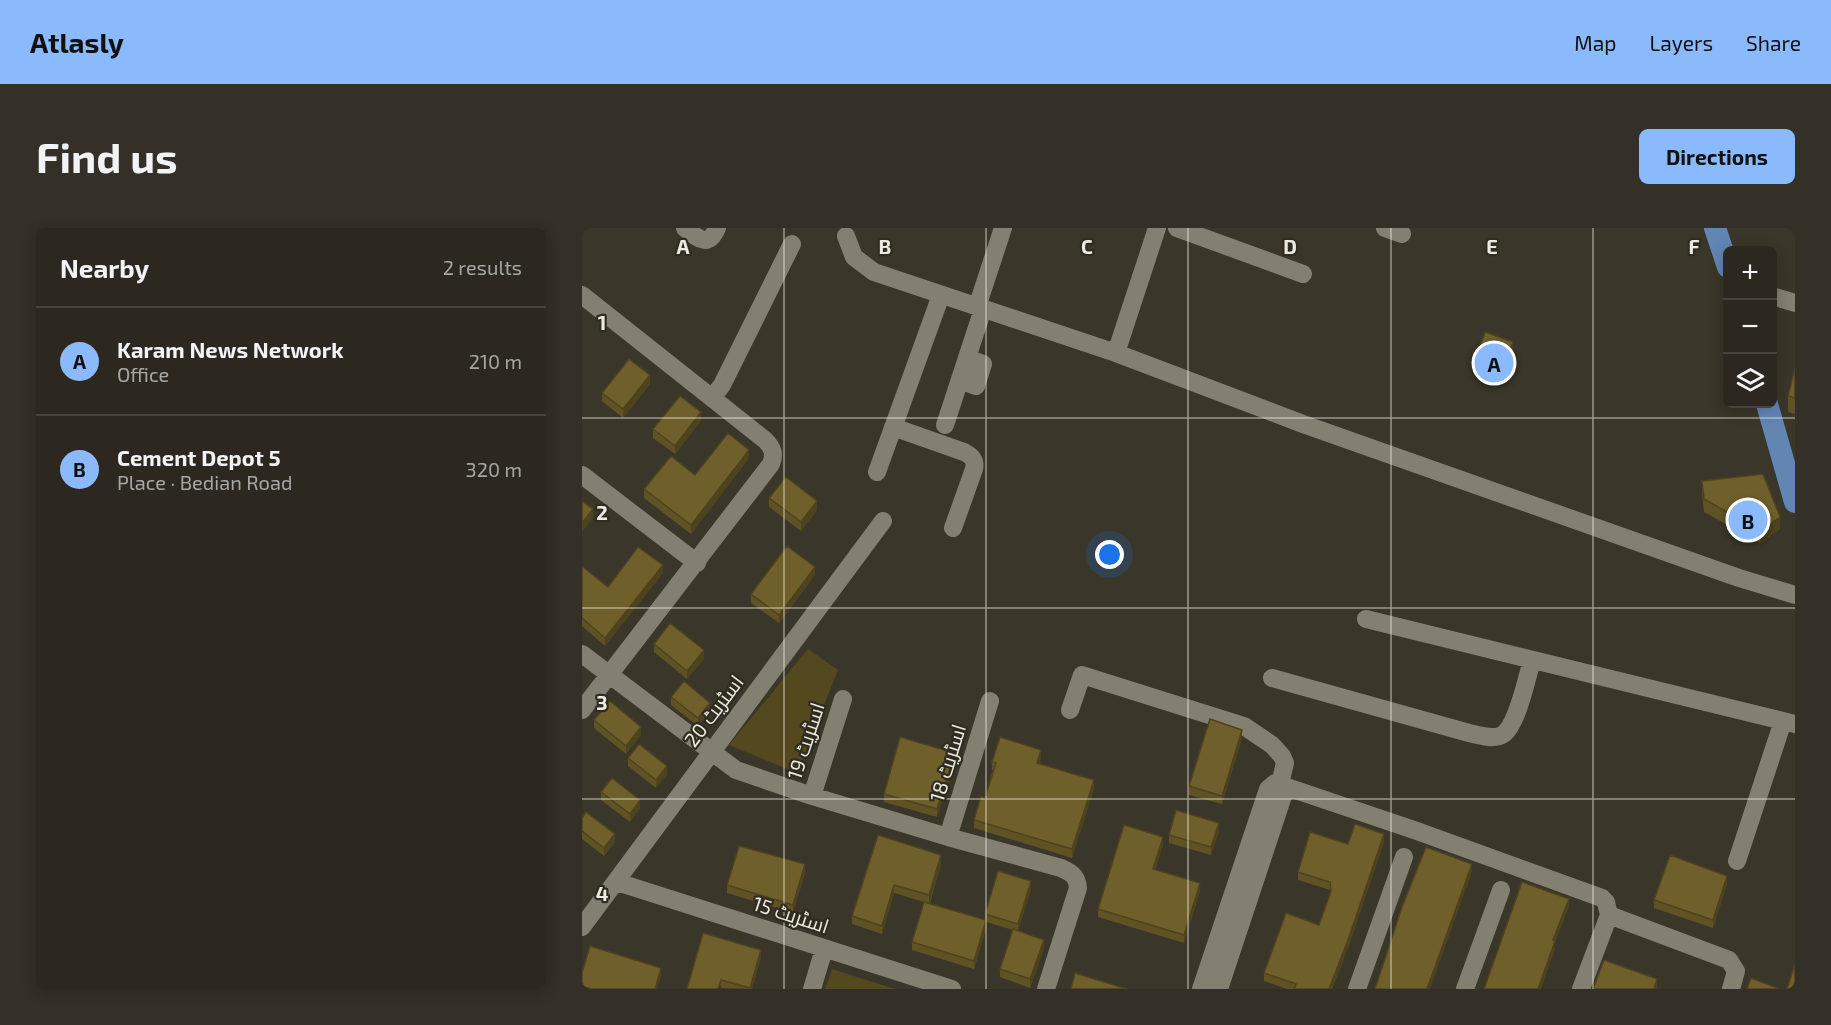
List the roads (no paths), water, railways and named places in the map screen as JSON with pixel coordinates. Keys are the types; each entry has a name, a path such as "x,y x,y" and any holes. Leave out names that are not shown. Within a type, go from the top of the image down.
{"main road":[{"path":"1715,228 1723,252"},
{"path":"1768,408 1795,502"}],"street":[{"path":"685,228 700,240 714,236 717,228"},
{"path":"945,425 960,380 976,386 983,364 967,358 1003,228"},
{"path":"1116,353 1157,228"},
{"path":"1177,228 1303,274"},
{"path":"846,236 854,258 874,272 1116,353 1303,424 1739,578 1795,595"},
{"path":"712,398 722,385 792,244"},
{"path":"582,295 770,445 774,457 697,562 582,710"},
{"path":"877,472 941,295"},
{"path":"1777,297 1795,303"},
{"path":"893,427 964,452 972,457 975,464 974,469 953,528"},
{"path":"582,475 697,562"},
{"name":"اسٹریٹ 20","path":"582,927 883,521"},
{"path":"1366,619 1789,722 1737,861"},
{"path":"582,654 735,770 812,796 1072,873 1078,879 1078,888 1046,989"},
{"path":"1272,678 1490,737 1501,736 1508,730 1514,719 1532,660"},
{"path":"1070,710 1082,675 1244,726 1272,745 1282,756 1285,765 1280,784"},
{"name":"اسٹریٹ 19","path":"812,796 843,699"},
{"name":"اسٹریٹ 18","path":"948,837 990,701"},
{"path":"1201,989 1268,789 1273,784 1280,784 1602,898 1608,907 1609,915 1581,989"},
{"path":"1219,989 1284,793 1285,789 1280,784"},
{"path":"1356,989 1404,857"},
{"name":"اسٹریٹ 15","path":"617,882 952,989"},
{"path":"1465,989 1501,890"},
{"path":"1609,915 1729,960 1736,971 1731,989"},
{"path":"812,989 824,950"}],"place":[{"name":"Karam News Network","path":"1494,363"},
{"name":"Cement Depot 5","path":"1748,520"}]}
